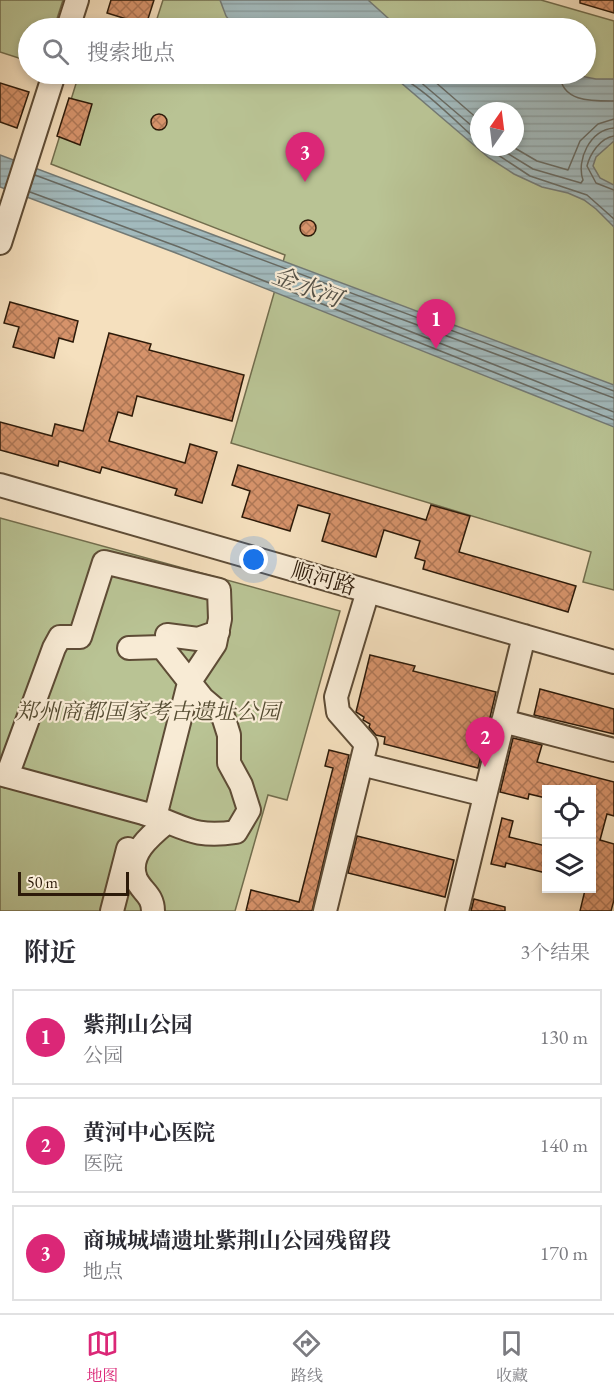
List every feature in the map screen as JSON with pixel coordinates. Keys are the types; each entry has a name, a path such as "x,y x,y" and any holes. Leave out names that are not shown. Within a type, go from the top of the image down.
{"street":[{"path":"71,18 77,0"},
{"path":"0,243 51,84"},
{"name":"顺河路","path":"0,485 614,662"},
{"path":"153,911 153,901 136,879 134,864 153,817 189,682 216,644 220,619 219,590 104,562 80,637 60,637 3,775 153,817 194,833 211,836 236,832 249,810 241,785 229,764 228,735 223,716 189,682 166,636"},
{"path":"325,911 366,744 338,712 336,697 368,591"},
{"path":"129,648 166,636 198,639 218,632"},
{"path":"457,911 524,636"},
{"path":"503,721 614,750"},
{"path":"361,764 485,795"},
{"path":"112,911 153,817"}],"green space":[{"path":"0,0 63,0 57,18 18,18 18,58 0,52"},
{"path":"163,0 541,0 614,21 614,590 583,582 591,552 231,443 285,255 51,164 76,84 596,84 596,18 157,18"},
{"name":"郑州商都国家考古遗址公园","path":"0,518 340,611 287,800 268,795 235,911 0,911"}],"water":[{"path":"220,0 368,0 388,18 228,18"},
{"path":"596,79 614,79 614,141 596,157 593,166 600,178 614,185 614,227 584,200 568,193 542,187 514,174 487,156 524,156 524,102 470,102 470,142 402,84 596,84"},
{"name":"金水河","path":"0,155 614,385 614,427 176,253 0,187"}],"building":[{"path":"111,0 154,0 148,18 123,18 107,13"},
{"path":"580,0 614,0 614,13 580,3"},
{"path":"0,83 29,92 17,128 0,122"},
{"path":"69,98 92,104 80,145 57,136"},
{"path":"159,114 167,122 159,130 151,122"},
{"path":"308,220 316,228 308,236 300,228"},
{"path":"10,302 78,321 73,342 59,338 54,358 13,347 19,327 4,323"},
{"path":"109,333 151,344 149,350 244,375 232,421 137,396 132,416 118,412 109,441 185,463 190,444 217,452 202,503 175,495 177,489 102,467 100,473 59,461 58,466 0,450 0,422 52,436 55,424 83,431"},
{"path":"238,465 426,520 431,505 470,516 459,552 576,586 568,612 423,569 425,561 415,558 420,541 384,530 376,557 322,541 330,514 298,505 290,531 242,517 250,491 232,485"},
{"path":"370,655 415,666 413,671 496,692 478,768 384,744 385,737 376,735 369,727 370,724 363,720 364,717 356,712"},
{"path":"540,689 614,709 614,734 534,715"},
{"path":"513,738 542,745 537,762 614,782 614,816 607,814 600,840 614,844 614,900 611,911 580,911 584,893 596,893 596,785 542,785 542,797 529,794 528,799 500,792"},
{"path":"329,750 349,755 312,911 246,911 251,890 299,902 333,768 325,766"},
{"path":"502,818 513,821 509,837 542,845 542,872 506,863 505,867 491,864"},
{"path":"357,836 454,860 445,897 348,873"},
{"path":"474,899 505,907 505,911 471,911"}],"place":[{"name":"商城城墙遗址紫荆山公园残留段","path":"305,182"},
{"name":"紫荆山公园","path":"436,349"},
{"name":"黄河中心医院","path":"485,767"}]}
